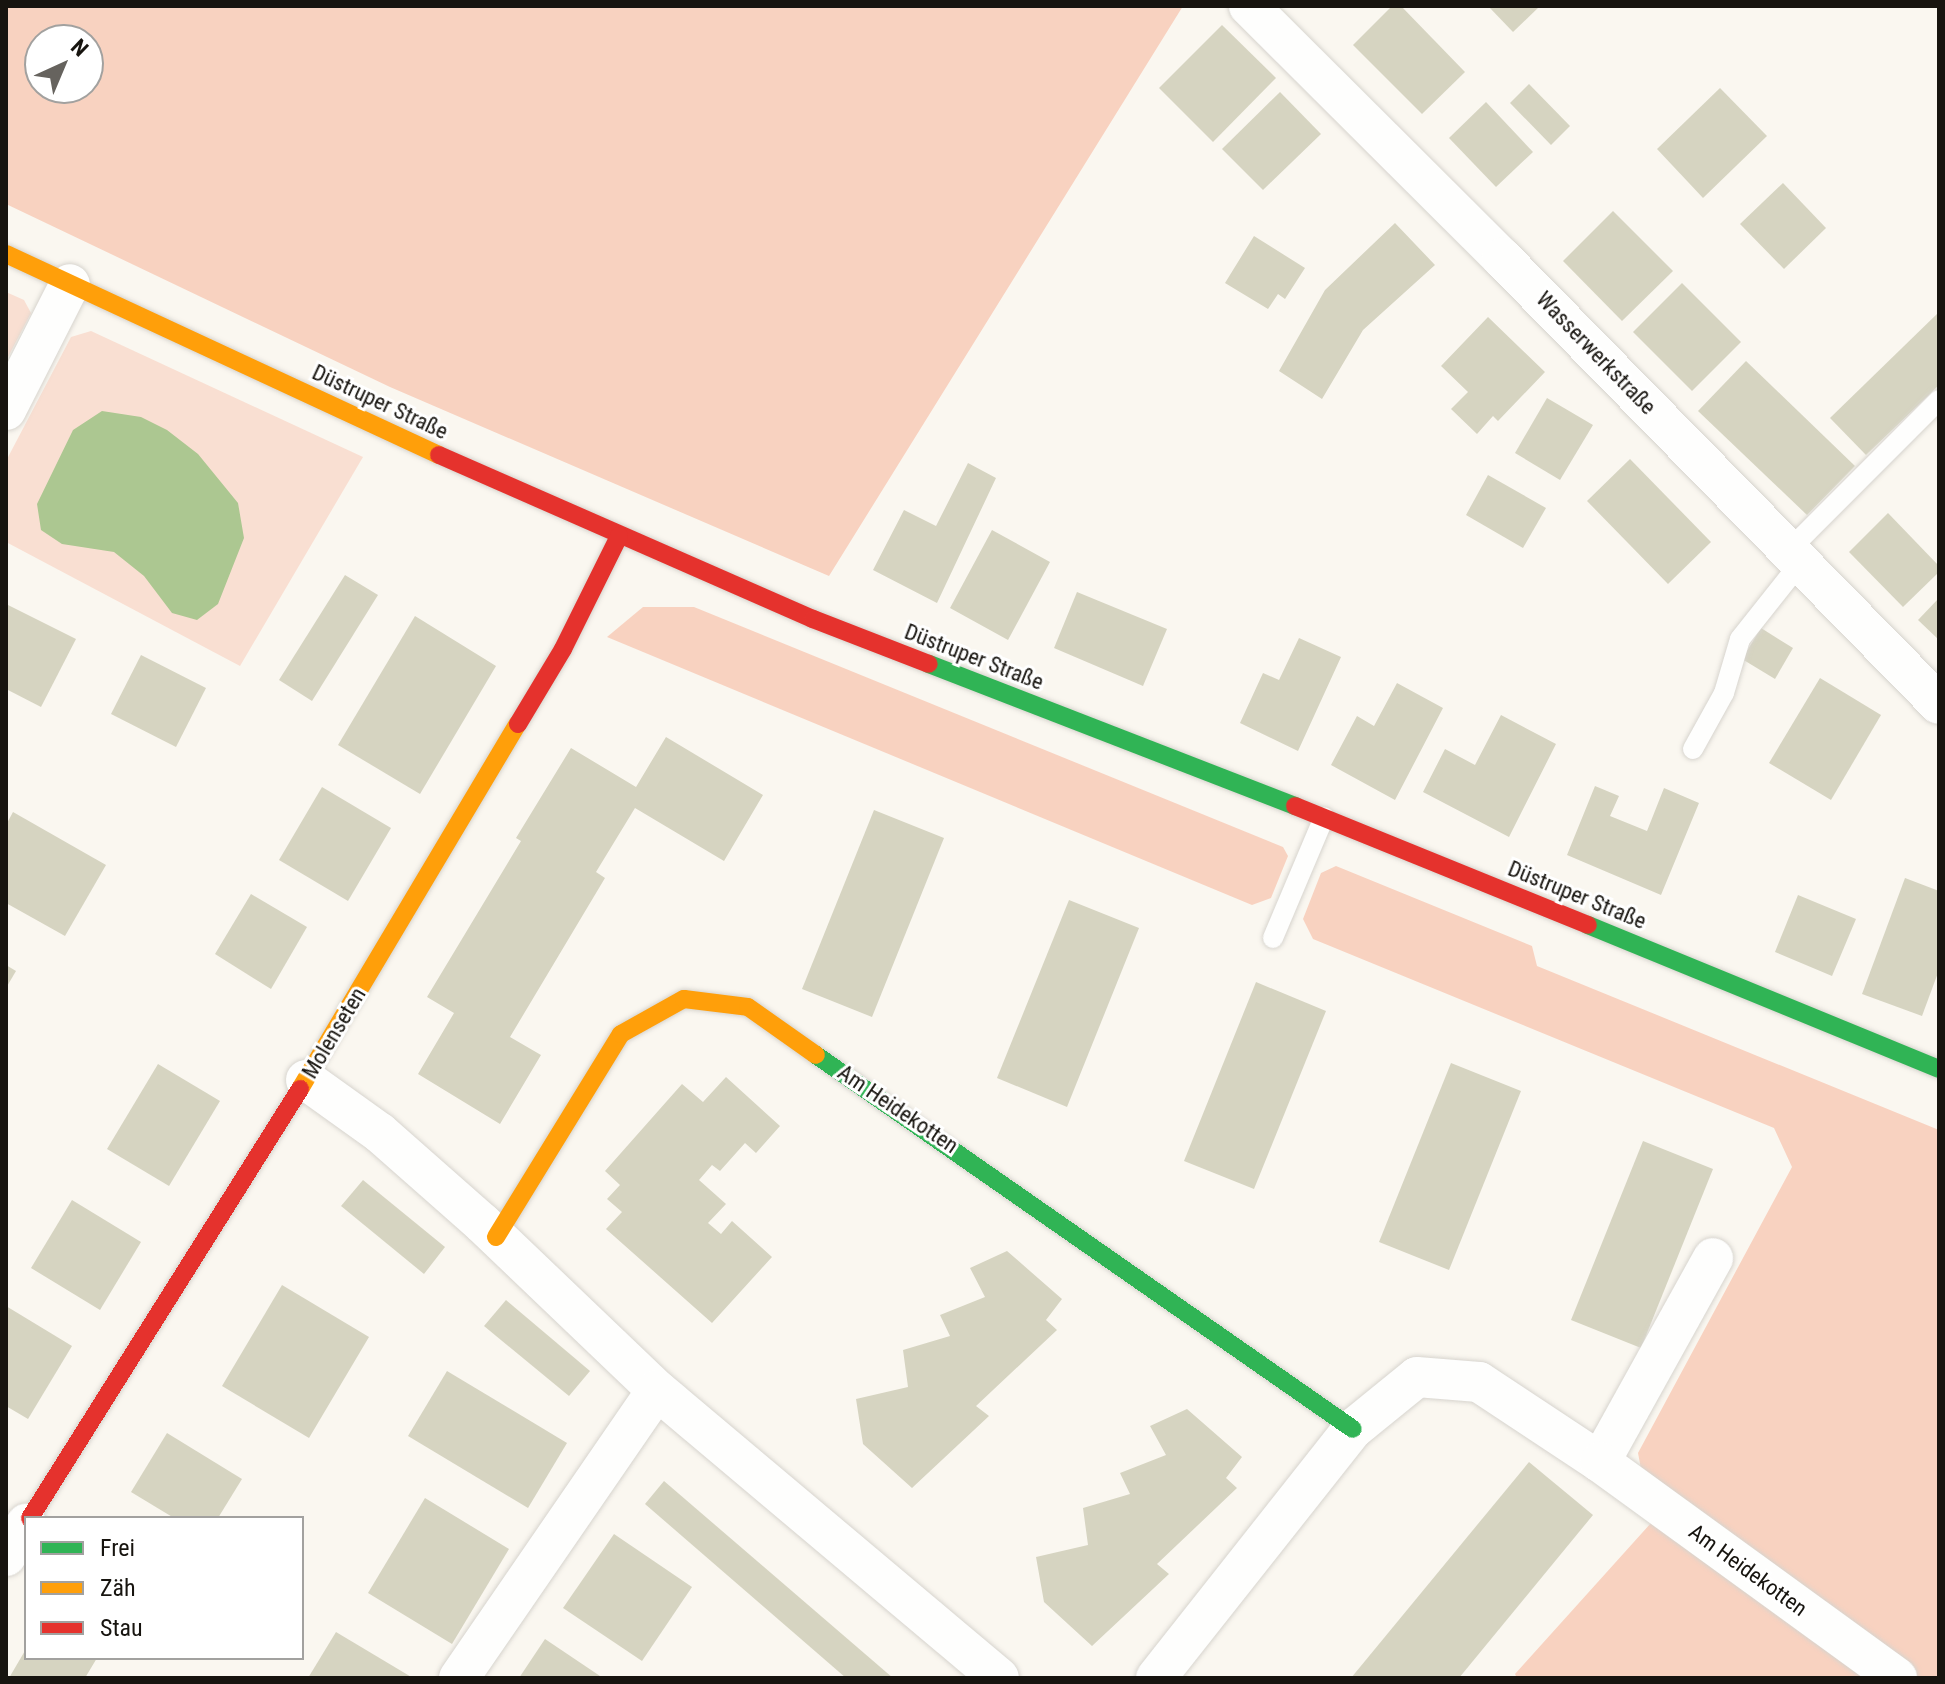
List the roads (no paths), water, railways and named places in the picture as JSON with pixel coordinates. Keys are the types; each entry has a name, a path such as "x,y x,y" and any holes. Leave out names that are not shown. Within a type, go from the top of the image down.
{"street":[{"name":"Wasserwerkstraße","path":"1249,6 1939,704"},
{"name":"Düstruper Straße","path":"6,254 400,438 619,536 864,640 1324,817 1939,1069"},
{"path":"6,410 70,284"},
{"name":"Molenseten","path":"31,1516 306,1080 563,649 619,536"},
{"name":"Am Heidekotten","path":"496,1237 621,1034 684,999 748,1007 1353,1429"},
{"path":"306,1080 380,1133 496,1237 954,1663 999,1678"},
{"path":"1600,1462 1713,1258"},
{"name":"Am Heidekotten","path":"1156,1678 1353,1429 1417,1377 1479,1382 1600,1462 1897,1678"},
{"path":"459,1678 657,1390"},
{"path":"6,1556 24,1527"}],"lane":[{"path":"1693,749 1724,693 1740,639 1795,556 1939,400"},
{"path":"1273,938 1324,817"}]}
